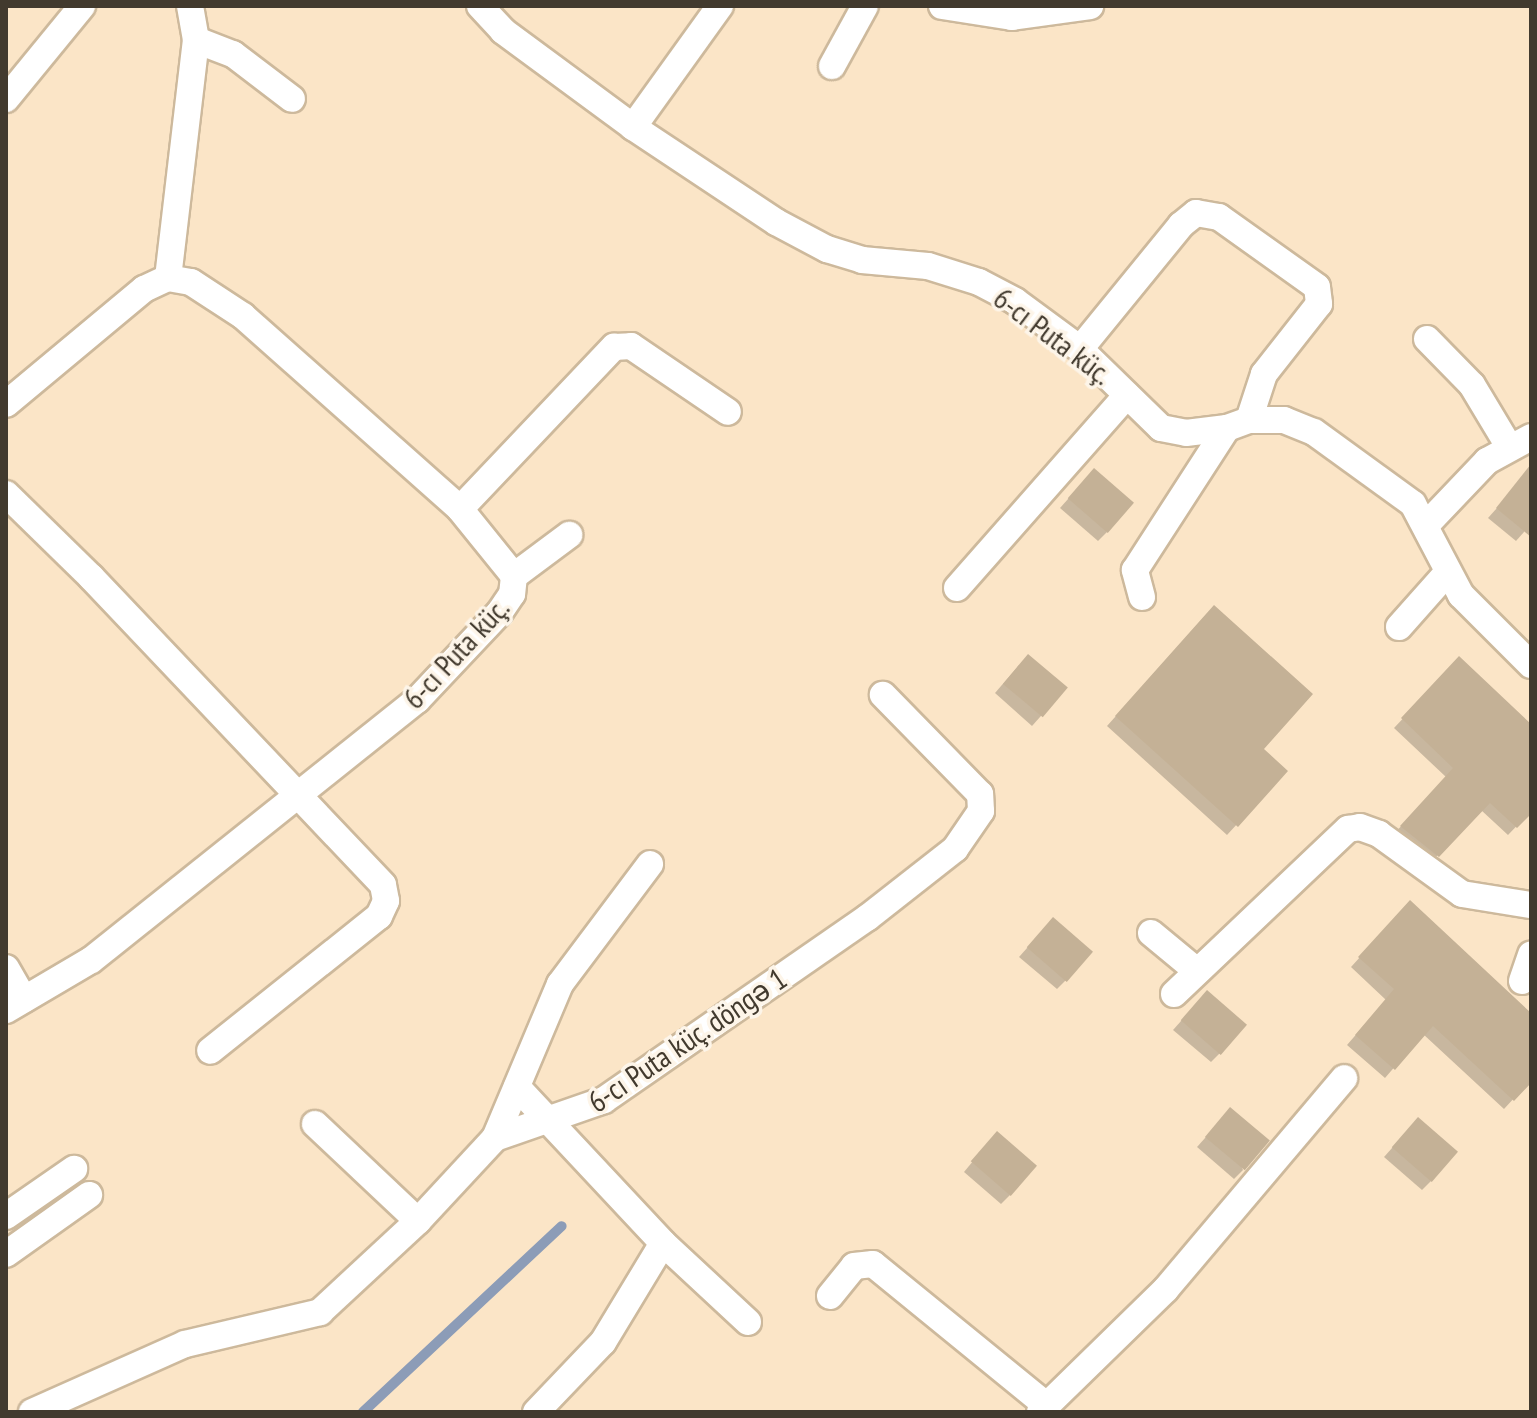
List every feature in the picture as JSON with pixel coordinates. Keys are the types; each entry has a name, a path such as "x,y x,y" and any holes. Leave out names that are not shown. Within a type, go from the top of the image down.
{"street":[{"path":"6,99 82,6"},
{"path":"6,404 144,289 168,278 196,40 190,6"},
{"name":"6-cı Puta küç.","path":"480,6 503,31 633,127 776,222 827,249 862,260 928,266 979,282 1080,349 1161,428 1186,433 1284,420 1314,432 1398,489 1427,524 1446,574 1531,665"},
{"path":"633,127 720,6"},
{"path":"832,66 865,6"},
{"path":"942,6 1012,17 1090,6"},
{"path":"196,40 233,54 292,99"},
{"path":"1080,349 1181,225 1196,213 1219,217 1317,287 1319,304 1264,374 1238,424 1135,570 1142,597"},
{"name":"6-cı Puta küç.","path":"15,1005 91,960 296,798 449,670 512,594 514,576 460,509 243,316 191,282 168,278"},
{"path":"1427,339 1520,441 1427,524"},
{"path":"460,509 614,347 631,346 728,412"},
{"path":"957,588 1127,395"},
{"path":"6,494 102,587 296,798 383,885 386,901 379,916 210,1051"},
{"path":"514,576 569,535"},
{"path":"1399,627 1446,574"},
{"name":"6-cı Puta küç. döngə 1","path":"495,1138 548,1124 604,1100 867,918 971,832 981,811 980,794 883,695"},
{"path":"1174,994 1331,842 1360,827 1462,894 1531,905"},
{"path":"32,1412 185,1344 320,1312 418,1221 495,1138 560,984 650,864"},
{"path":"1151,933 1197,971"},
{"path":"1522,981 1531,955"},
{"path":"6,968 15,1005"},
{"path":"830,1296 854,1266 873,1264 1043,1409 1166,1289 1344,1078"},
{"path":"517,1087 548,1124 663,1243 748,1322"},
{"path":"315,1124 418,1221"},
{"path":"6,1216 74,1169"},
{"path":"6,1254 89,1195"},
{"path":"536,1412 603,1342 663,1243"}],"building":[{"path":"1531,464 1531,537 1496,508"},
{"path":"1094,468 1134,503 1108,533 1068,498"},
{"path":"1214,605 1313,694 1264,749 1288,771 1238,827 1115,716"},
{"path":"1028,654 1068,687 1043,717 1003,684"},
{"path":"1459,656 1531,724 1531,814 1517,828 1490,803 1439,857 1400,826 1453,768 1401,718"},
{"path":"1410,900 1531,1013 1531,1083 1514,1101 1433,1026 1395,1070 1355,1035 1394,989 1358,957"},
{"path":"1053,917 1093,952 1067,982 1027,947"},
{"path":"1207,990 1247,1025 1221,1055 1181,1020"},
{"path":"1230,1107 1270,1140 1245,1170 1205,1137"},
{"path":"1418,1117 1458,1152 1432,1182 1392,1147"},
{"path":"997,1131 1037,1166 1011,1196 971,1161"}],"waterway":[{"path":"363,1412 562,1226"}]}
